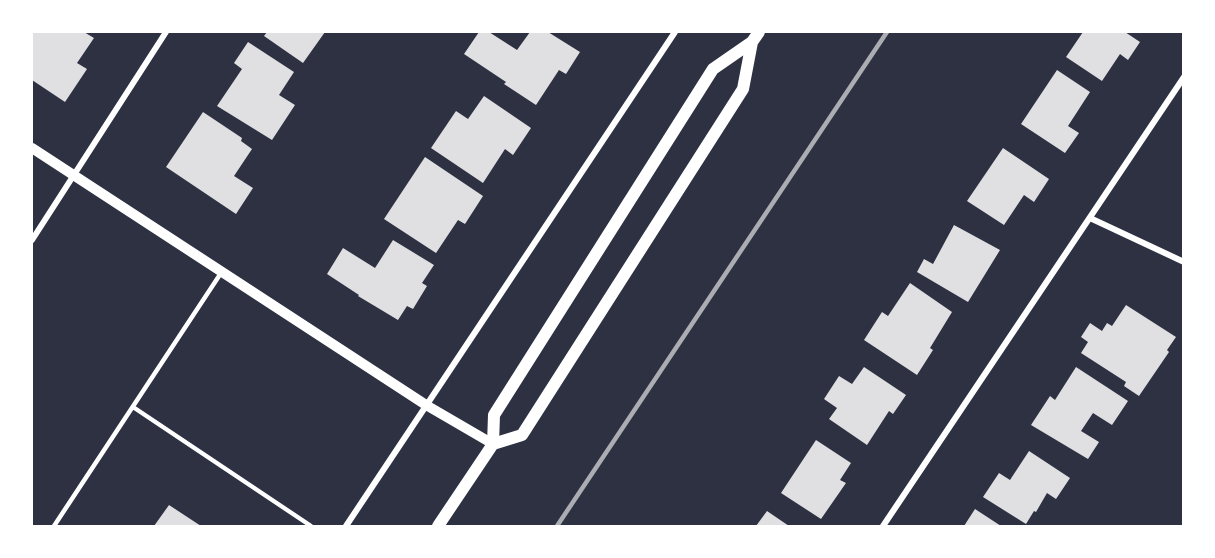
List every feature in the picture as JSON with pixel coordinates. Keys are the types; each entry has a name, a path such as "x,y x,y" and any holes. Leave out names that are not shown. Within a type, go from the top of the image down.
{"main road":[{"path":"438,526 493,444 494,415 713,69 756,37"},
{"path":"493,444 522,435 743,89 756,37"}],"street":[{"path":"32,240 166,32"},
{"path":"346,526 675,32"},
{"path":"883,526 1184,77"},
{"path":"32,148 426,405 493,444"},
{"path":"1090,218 1184,262"}],"lane":[{"path":"54,526 221,272"},
{"path":"133,407 311,526"}],"building":[{"path":"32,32 84,32 94,38 77,63 87,69 65,102 32,80"},
{"path":"267,32 325,32 303,63 264,36"},
{"path":"479,32 489,32 517,50 530,32 548,32 580,52 566,74 559,70 536,105 464,54"},
{"path":"1083,32 1125,32 1140,42 1128,60 1120,54 1102,81 1066,57"},
{"path":"248,42 294,72 279,95 295,105 272,140 217,106 242,69 234,63"},
{"path":"1057,70 1090,92 1068,126 1079,133 1065,153 1021,124"},
{"path":"484,96 531,128 513,155 505,149 483,183 431,148 456,111 468,119"},
{"path":"203,112 242,138 241,141 252,149 234,176 253,188 236,214 166,167"},
{"path":"1003,148 1049,179 1034,202 1024,195 1004,225 967,201"},
{"path":"425,157 483,196 465,224 458,220 436,253 384,219"},
{"path":"954,225 1000,250 968,302 917,272 924,259 933,264"},
{"path":"393,240 434,265 422,283 427,286 413,309 407,306 398,320 327,274 343,248 375,268"},
{"path":"910,283 952,312 930,348 933,350 917,375 864,340 882,312 888,316"},
{"path":"1126,305 1176,337 1167,350 1169,352 1139,396 1124,386 1126,382 1081,353 1088,342 1081,337 1090,323 1102,331 1107,323 1112,326"},
{"path":"864,367 906,395 893,414 889,411 867,445 829,419 837,408 824,399 839,376 852,384"},
{"path":"1076,367 1128,401 1112,425 1093,413 1081,431 1099,442 1088,459 1031,425 1050,396 1055,400"},
{"path":"816,440 851,463 840,480 846,483 821,519 781,493"},
{"path":"1029,451 1070,478 1056,499 1047,493 1026,524 983,497 999,473 1010,480"},
{"path":"169,505 201,526 154,526"},
{"path":"975,509 1001,526 964,526"},
{"path":"767,511 789,526 756,526"}],"railway":[{"path":"557,526 887,32"}]}
